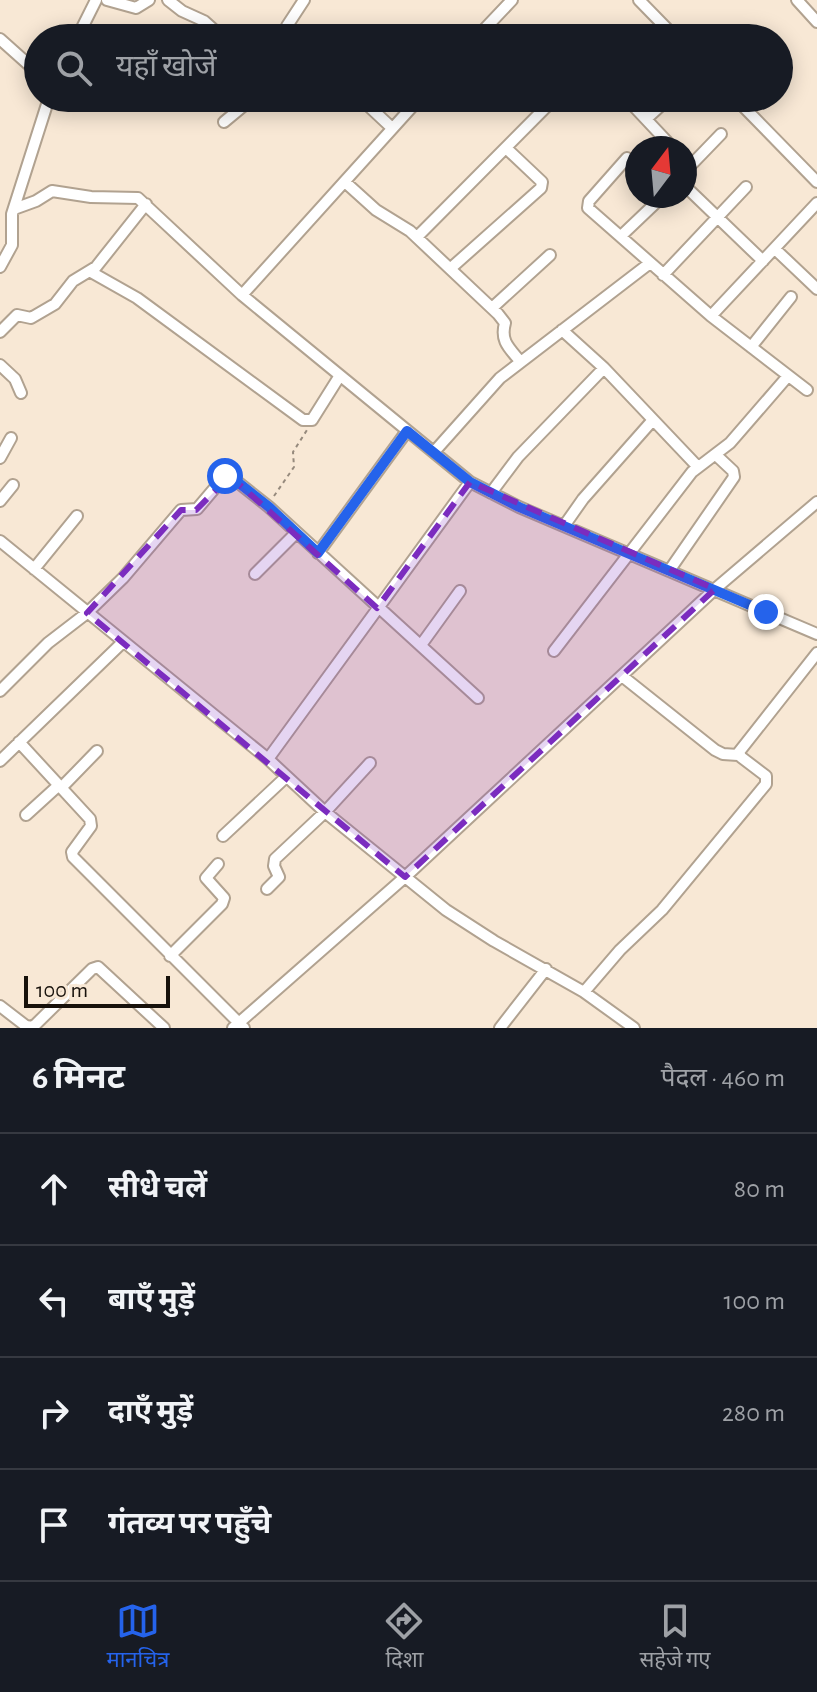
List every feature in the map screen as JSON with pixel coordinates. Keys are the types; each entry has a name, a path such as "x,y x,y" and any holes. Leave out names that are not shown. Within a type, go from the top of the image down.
{"street":[{"path":"84,24 96,0"},
{"path":"107,0 136,8 149,0"},
{"path":"168,0 207,24"},
{"path":"288,24 304,0"},
{"path":"489,24 512,0"},
{"path":"639,0 662,24"},
{"path":"797,0 817,22"},
{"path":"0,39 24,60"},
{"path":"0,267 12,245 14,209 45,112"},
{"path":"224,122 236,112"},
{"path":"375,112 392,128"},
{"path":"242,295 407,112"},
{"path":"417,237 541,112"},
{"path":"639,112 662,136"},
{"path":"646,119 654,112"},
{"path":"749,112 817,182"},
{"path":"697,159 721,134"},
{"path":"451,268 541,188 542,182 506,148"},
{"path":"625,160 587,205 711,316 807,390"},
{"path":"345,182 376,210 417,237 492,308 505,323 504,343 520,361"},
{"path":"663,275 746,187"},
{"path":"14,209 52,191 97,197 133,196 146,204 242,295 470,482 564,526 817,634"},
{"path":"697,198 763,261"},
{"path":"711,316 817,203"},
{"path":"0,332 14,317 31,318 55,304 70,283 91,272 146,204"},
{"path":"621,236 650,208"},
{"path":"0,216 12,226"},
{"path":"775,249 817,289"},
{"path":"492,308 550,255"},
{"path":"434,452 479,399 520,361 650,263"},
{"path":"91,272 137,298 307,421 312,420 339,377"},
{"path":"751,347 791,297"},
{"path":"562,330 604,368 698,467"},
{"path":"0,365 18,382 21,393"},
{"path":"491,493 518,457 604,368"},
{"path":"554,651 698,467 717,456 788,376"},
{"path":"564,526 583,499 652,421"},
{"path":"318,553 407,431"},
{"path":"0,458 11,438"},
{"path":"669,571 734,477 733,471 717,456"},
{"path":"0,691 48,643 87,613 133,568 181,510 197,509 223,477 230,476 275,513 478,698"},
{"path":"268,759 470,482"},
{"path":"0,501 13,485"},
{"path":"19,742 92,823 72,852 73,857 238,1026 405,877 715,589 817,502"},
{"path":"34,569 77,516"},
{"path":"255,574 296,533"},
{"path":"0,541 268,759 325,812 405,877 470,926 584,992 634,1028"},
{"path":"421,645 460,591"},
{"path":"0,761 123,642"},
{"path":"738,755 817,653"},
{"path":"584,992 620,950 662,910 766,784 766,776 738,755 715,750 622,676"},
{"path":"26,815 97,751"},
{"path":"267,889 279,877 274,866 275,859 325,812 370,763"},
{"path":"223,836 286,777"},
{"path":"170,956 222,904 224,898 206,878 218,864"},
{"path":"0,1006 25,1027 33,1027 92,969 98,967 164,1028"},
{"path":"500,1028 546,969"}],"path":[{"path":"275,513 274,492 294,467 293,452 308,429 307,421"}],"highlighted area":[{"path":"230,476 377,608 470,482 715,589 405,877 87,613 181,510 196,510"}],"route":[{"path":"225,476 230,476 269,507 318,553 407,431 470,482 519,507 766,612"}]}
